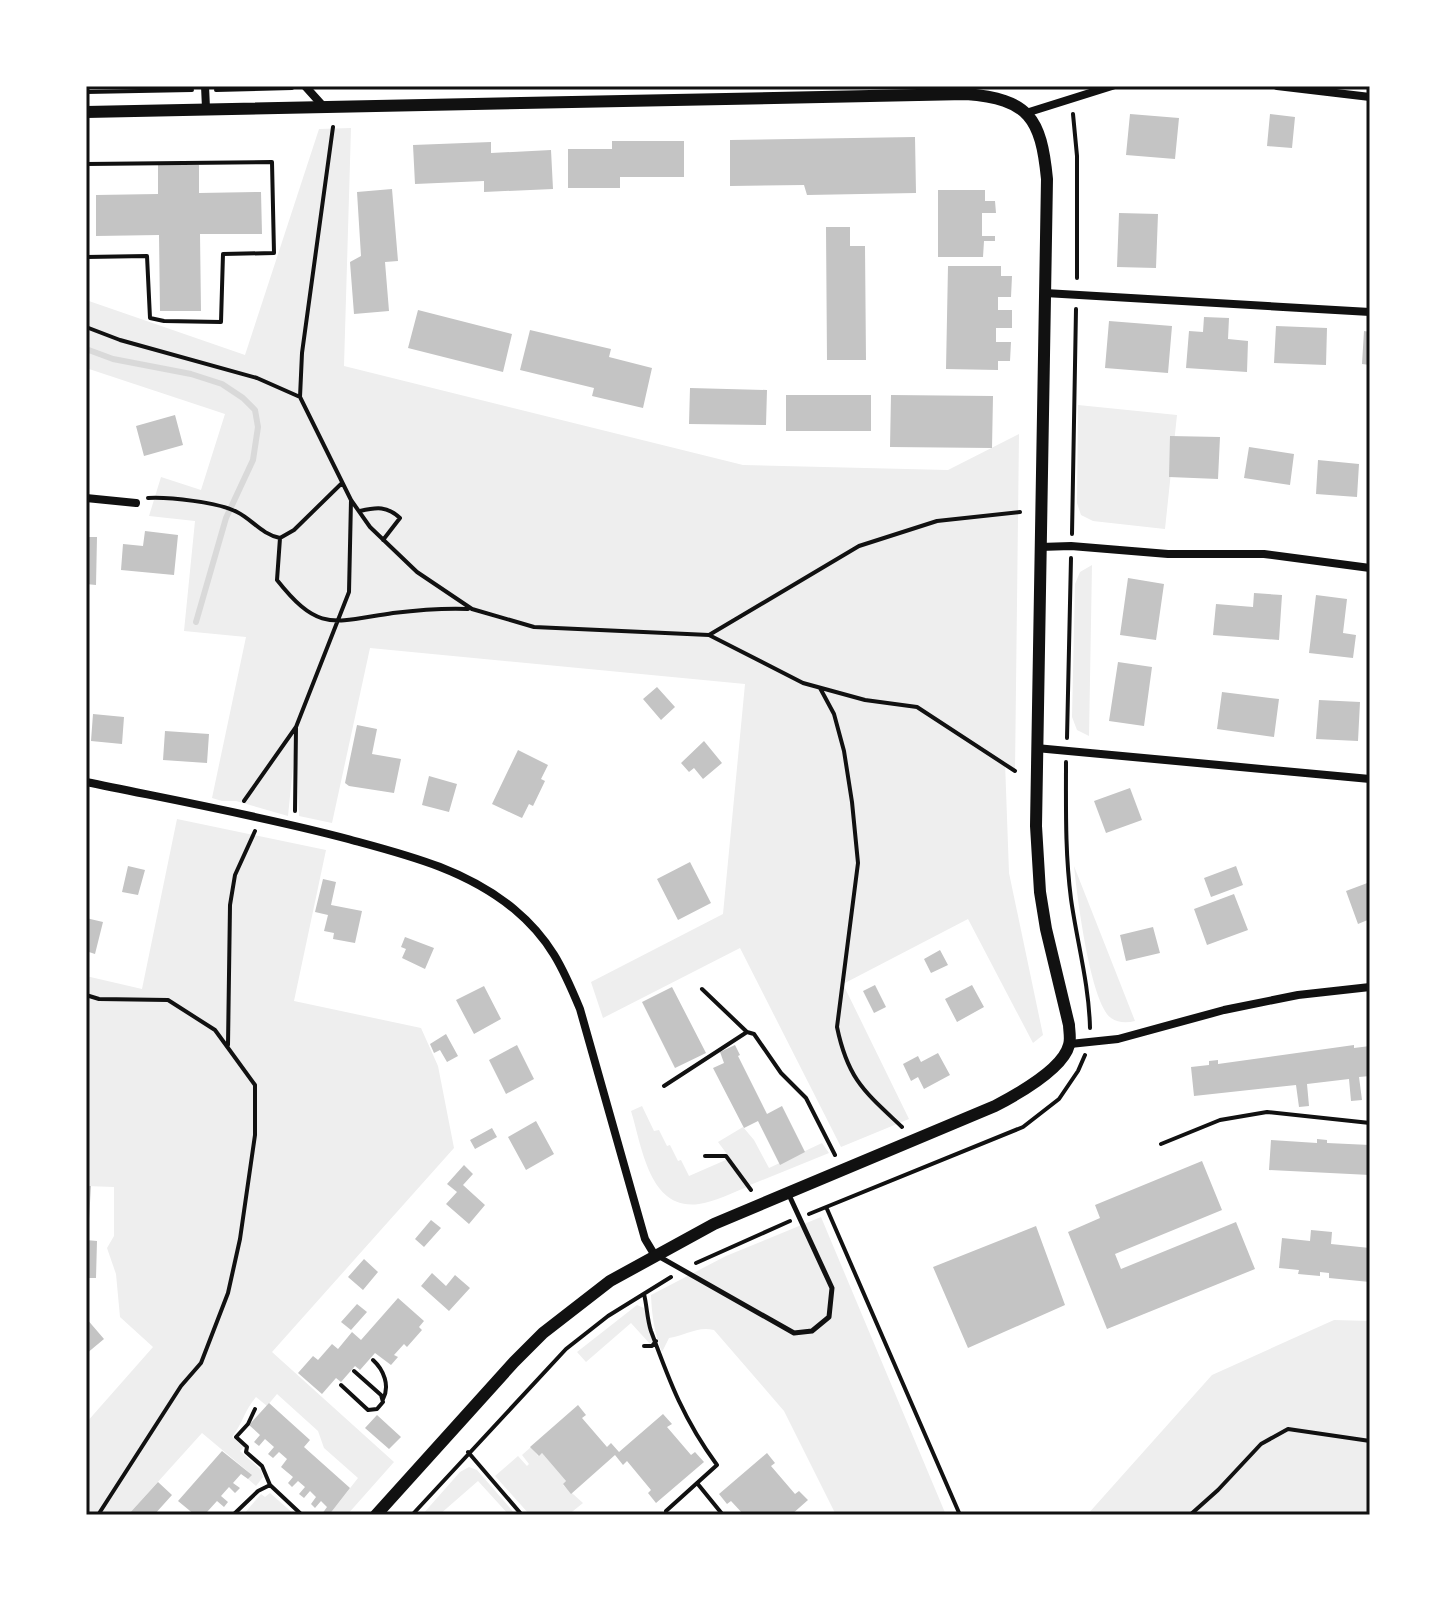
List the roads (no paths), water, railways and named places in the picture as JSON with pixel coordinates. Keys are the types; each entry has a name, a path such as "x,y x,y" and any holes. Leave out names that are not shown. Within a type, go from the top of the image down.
{"street":[{"path":"1026,113 1112,86"},
{"path":"1277,86 1370,97"},
{"path":"306,87 323,106"},
{"path":"205,88 206,108"},
{"path":"86,112 966,94 998,98 1026,113 1040,134 1045,156 1036,826 1040,892 1069,1025 1070,1044 1038,1079 995,1106 714,1224 654,1254 610,1281 543,1333 376,1515"},
{"path":"1045,293 1370,312"},
{"path":"86,498 136,503"},
{"path":"1040,547 1071,546 1168,554 1264,554 1370,568"},
{"path":"1036,748 1370,779"},
{"path":"86,782 261,817 422,859 468,877 515,909 560,960 580,1009 645,1239 654,1254"},
{"path":"1070,1044 1118,1039 1224,1010 1298,995 1370,987"}],"lane":[{"path":"654,1254 794,1333 812,1331 829,1317 832,1288 789,1194"}],"waterway":[{"path":"86,349 113,359 191,374 222,384 255,410 258,427 253,460 226,518 196,622"}]}
